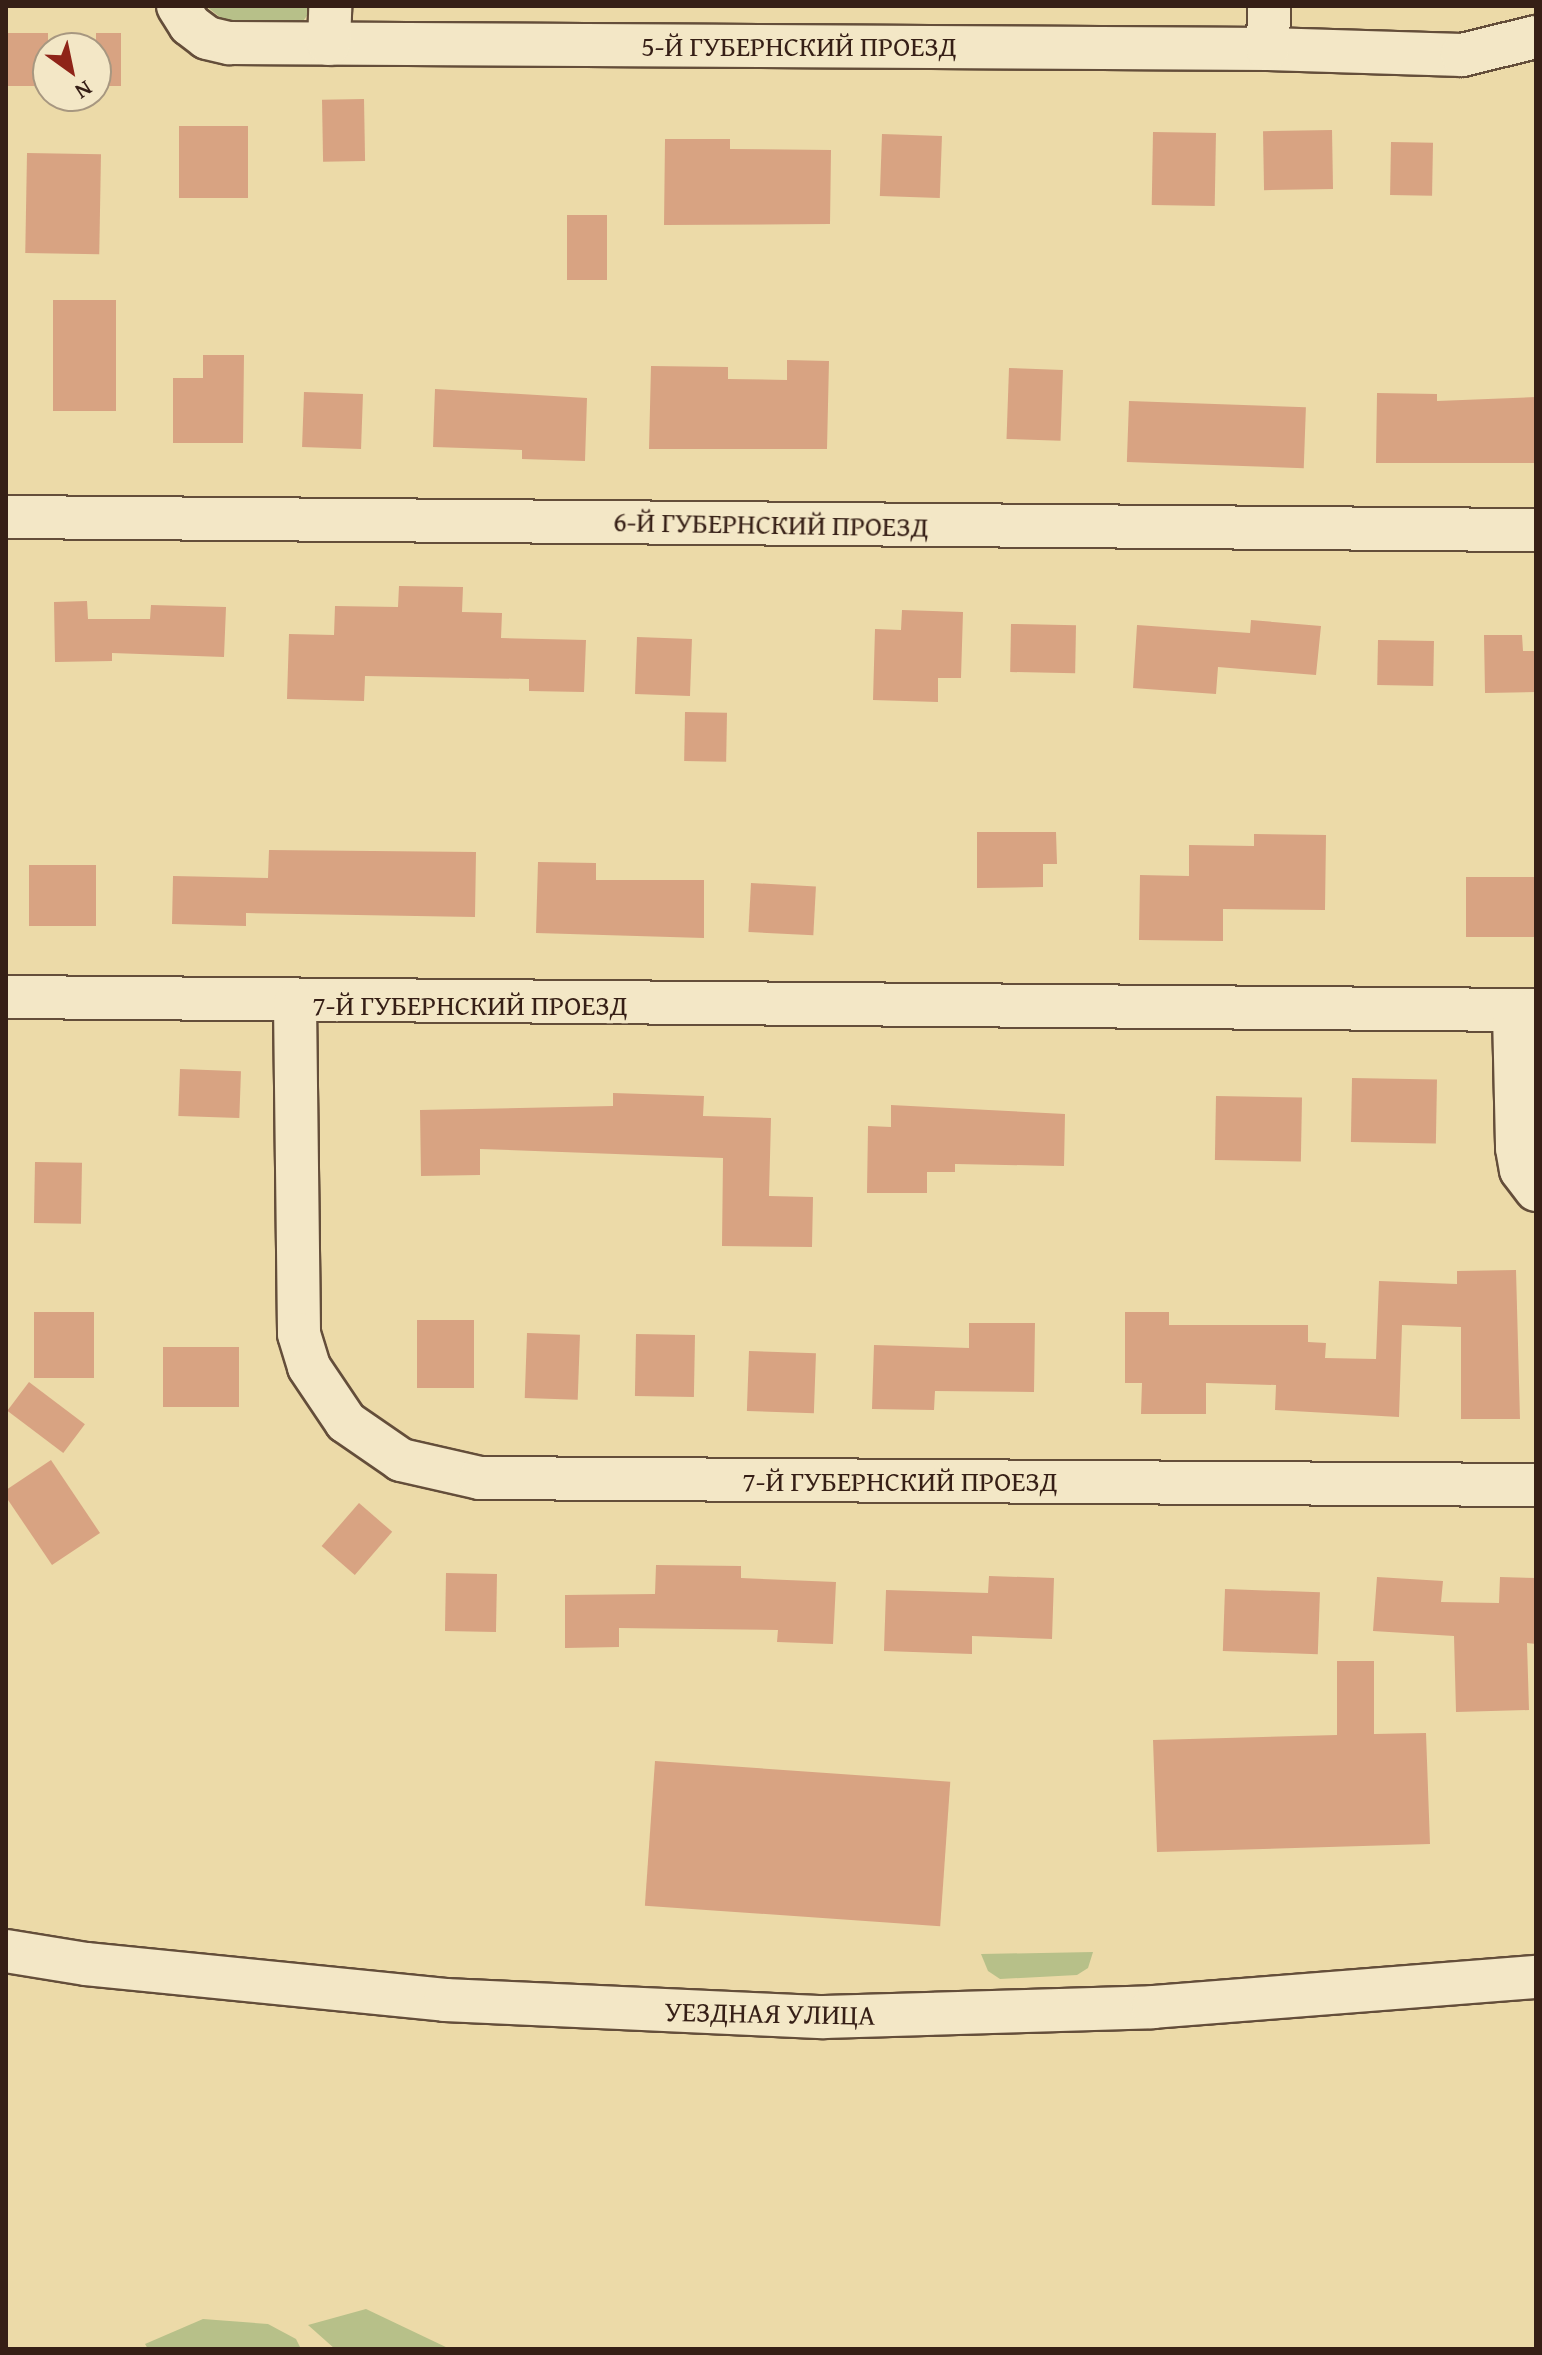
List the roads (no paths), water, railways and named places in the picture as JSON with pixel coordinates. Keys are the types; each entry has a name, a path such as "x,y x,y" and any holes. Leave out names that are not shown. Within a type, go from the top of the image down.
{"street":[{"name":"5-Й ГУБЕРНСКИЙ ПРОЕЗД","path":"178,6 190,25 207,38 329,25 1462,55 1536,37"},
{"path":"1268,49 1269,6"},
{"name":"6-Й ГУБЕРНСКИЙ ПРОЕЗД","path":"6,517 1536,530"},
{"path":"6,997 295,1004"},
{"name":"7-Й ГУБЕРНСКИЙ ПРОЕЗД","path":"1536,1190 1521,1170 1517,1148 1525,1011 295,1004 299,1334 314,1376 346,1422 401,1460 480,1478 1536,1485"},
{"name":"УЕЗДНАЯ УЛИЦА","path":"6,1951 86,1964 445,2000 824,2017 1122,2009 1536,1977"}]}
